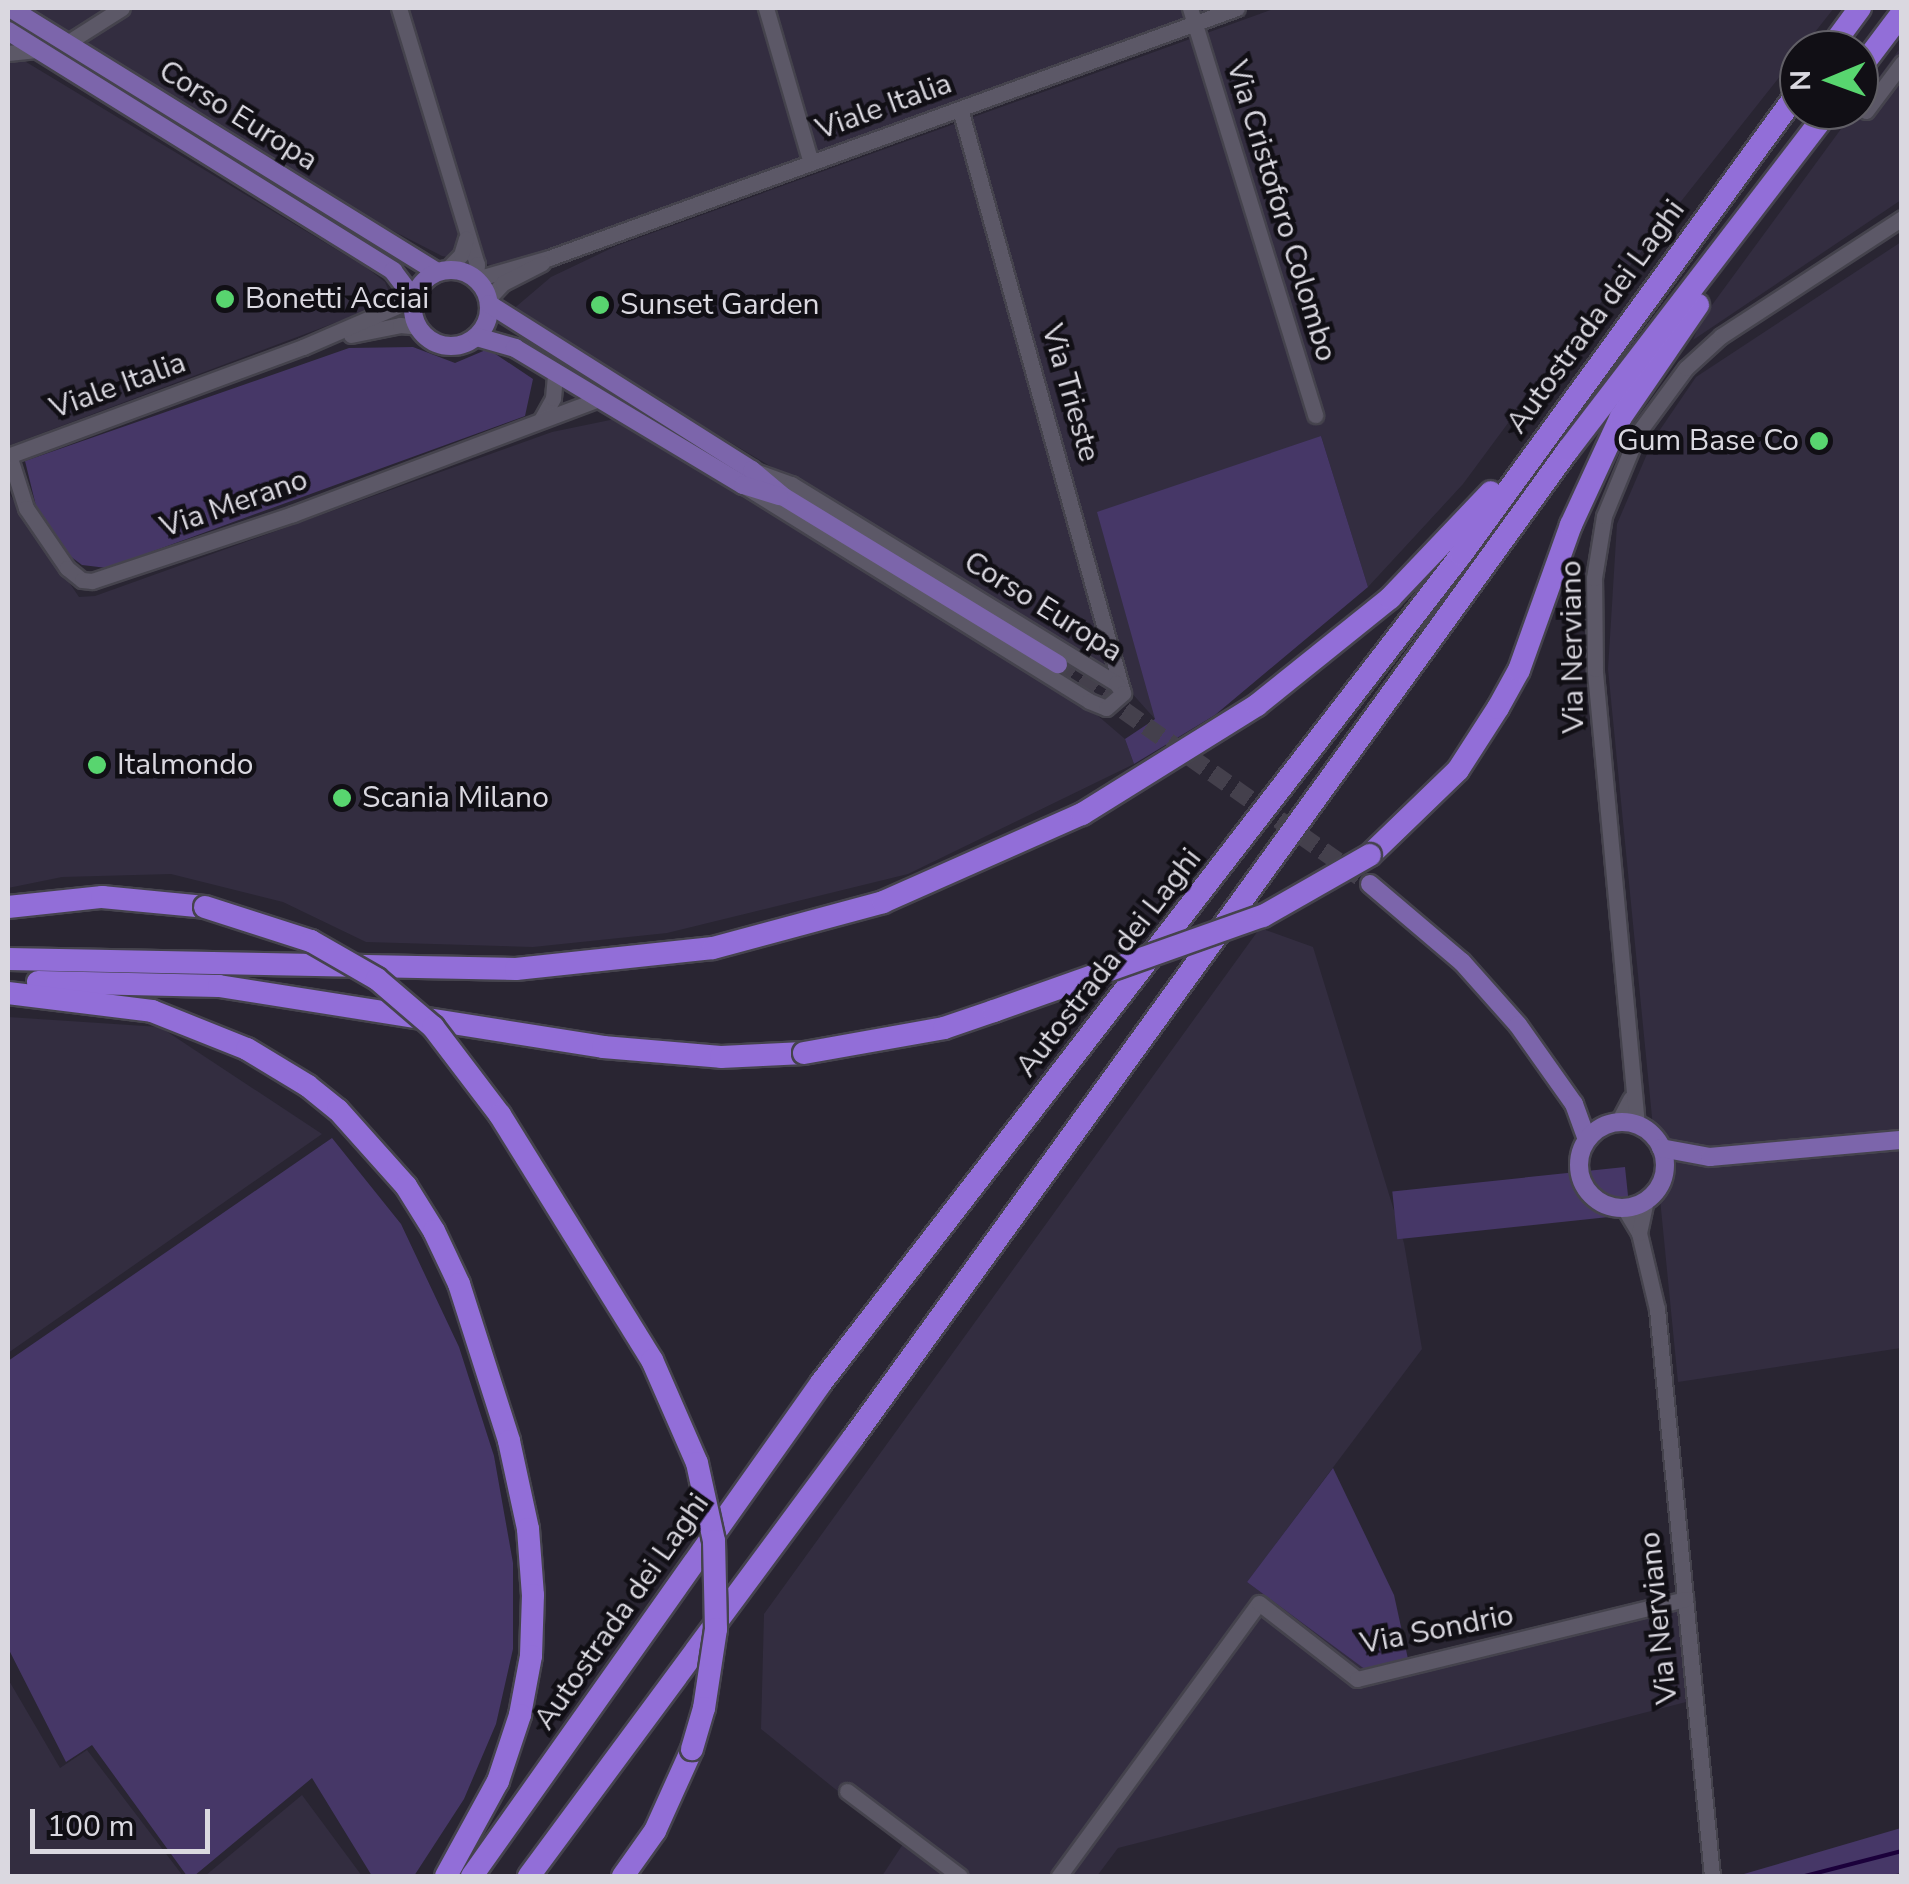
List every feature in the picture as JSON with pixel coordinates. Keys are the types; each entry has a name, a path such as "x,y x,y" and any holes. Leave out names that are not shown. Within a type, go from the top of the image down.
{"highway":[{"path":"1844,30 1860,8"},
{"path":"1879,43 1902,13"},
{"name":"Autostrada dei Laghi","path":"472,1876 821,1384 1390,647 1779,117"},
{"name":"Autostrada dei Laghi","path":"529,1876 865,1422 1568,450 1814,130"},
{"path":"8,982 219,986 603,1048 721,1057 804,1053 944,1028 1263,916 1370,856 1458,770 1519,670 1572,525 1621,417 1804,144"},
{"path":"8,959 516,969 713,948 883,902 1082,814 1257,705 1390,598 1552,428"},
{"path":"8,907 102,897 204,907 311,941 377,979 433,1027 500,1115 652,1360 697,1463 714,1540 716,1629 704,1708 692,1749 655,1831 623,1876"},
{"path":"8,993 152,1010 248,1049 308,1086 347,1120 406,1186 434,1231 459,1284 508,1442 528,1529 533,1595 530,1656 520,1715 498,1780 446,1876"}],"main road":[{"name":"Corso Europa","path":"10,8 442,270"},
{"name":"Corso Europa","path":"8,31 393,271 414,299"},
{"path":"442,270 476,278 489,301 487,322 477,337 445,346 418,327 414,299 419,286 442,270"},
{"name":"Corso Europa","path":"489,301 748,478"},
{"name":"Corso Europa","path":"477,337 515,348 598,399 748,478"},
{"path":"748,478 1062,668"},
{"path":"1370,884 1462,962 1518,1025 1574,1104 1587,1140 1579,1160 1582,1180 1603,1204 1624,1208 1646,1200 1662,1177 1710,1157"},
{"path":"1574,1104 1651,1134 1660,1148 1662,1177"},
{"path":"1587,1140 1620,1124"},
{"path":"1660,1148 1710,1157 1902,1140"}],"street":[{"path":"67,43 122,8"},
{"path":"399,8 466,239 477,264 476,278"},
{"path":"766,8 811,163"},
{"name":"Viale Italia","path":"476,278 550,258 960,109 1192,16 1237,8"},
{"name":"Via Cristoforo Colombo","path":"1192,16 1316,415"},
{"path":"8,53 39,50"},
{"path":"1879,94 1902,63"},
{"name":"Via Trieste","path":"960,109 1123,692"},
{"name":"Via Nerviano","path":"1620,1124 1632,1090 1595,669 1594,578 1604,516 1638,433 1686,368 1720,336 1902,218"},
{"path":"442,270 461,254 466,239"},
{"name":"Viale Italia","path":"489,301 503,284 550,258"},
{"name":"Viale Italia","path":"8,455 303,347 414,299"},
{"name":"Viale Italia","path":"303,347 383,327 418,327"},
{"path":"541,420 553,398 555,373"},
{"name":"Via Merano","path":"8,455 26,508 67,568 82,580 92,582 293,514 598,399"},
{"name":"Corso Europa","path":"748,478 777,511 1062,668 1123,692 1106,708 1062,668 792,484 748,478"},
{"path":"1639,1233 1646,1200"},
{"path":"1624,1208 1639,1233"},
{"name":"Via Nerviano","path":"1639,1233 1654,1286 1712,1876"},
{"name":"Via Sondrio","path":"1059,1876 1259,1602 1358,1679 1685,1598"},
{"path":"847,1791 960,1876"}],"shaded area":[{"path":"26,8 1224,8 502,267 442,256 302,184"},
{"path":"1276,8 1834,8 1817,30 1779,30 1779,78 1542,377 1463,484 1368,587 1321,436 1155,719 1111,670 511,311 551,277 616,246"},
{"path":"1901,47 1901,200 1693,340 1701,320 1840,130 1879,130 1879,77"},
{"path":"8,51 367,268 385,282 393,301 8,446"},
{"path":"1901,242 1901,1348 1678,1382 1608,669 1617,524 1653,440 1696,377"},
{"path":"413,347 455,363 488,349 533,379 525,416 107,568 82,565 62,550 36,506 25,461 349,348"},
{"path":"615,419 1097,715 1125,739 1134,764 908,874 667,933 533,947 366,942 283,902 171,874 62,877 8,888 8,492 79,597 95,596 552,432"},
{"path":"1321,436 1368,587 1215,715 1134,764 1125,739 1155,719 1097,512"},
{"path":"1260,928 1313,947 1404,1243 1422,1349 1247,1582 1367,1669 1677,1595 1690,1701 1118,1848 1097,1876 882,1876 903,1844 761,1729 764,1614"},
{"path":"8,1017 160,1027 322,1134 8,1353"},
{"path":"332,1138 401,1224 459,1347 494,1456 513,1563 513,1649 496,1724 464,1799 414,1876 372,1876 312,1778 194,1876 187,1876 92,1745 66,1762 8,1648 8,1361"},
{"path":"1625,1167 1630,1215 1397,1239 1392,1191"},
{"path":"1333,1468 1394,1595 1408,1659 1366,1670 1247,1582"},
{"path":"8,1679 60,1768 87,1750 183,1876 8,1876"},
{"path":"302,1795 362,1876 205,1876"},
{"path":"1901,1828 1901,1873 1737,1876"}],"waterway":[{"path":"1805,1876 1902,1851"}],"tunnel":[{"path":"1058,664 1370,884"}],"place":[{"name":"Bonetti Acciai","path":"225,299"},
{"name":"Sunset Garden","path":"600,305"},
{"name":"Gum Base Co","path":"1819,441"},
{"name":"Italmondo","path":"97,765"},
{"name":"Scania Milano","path":"342,798"}]}
